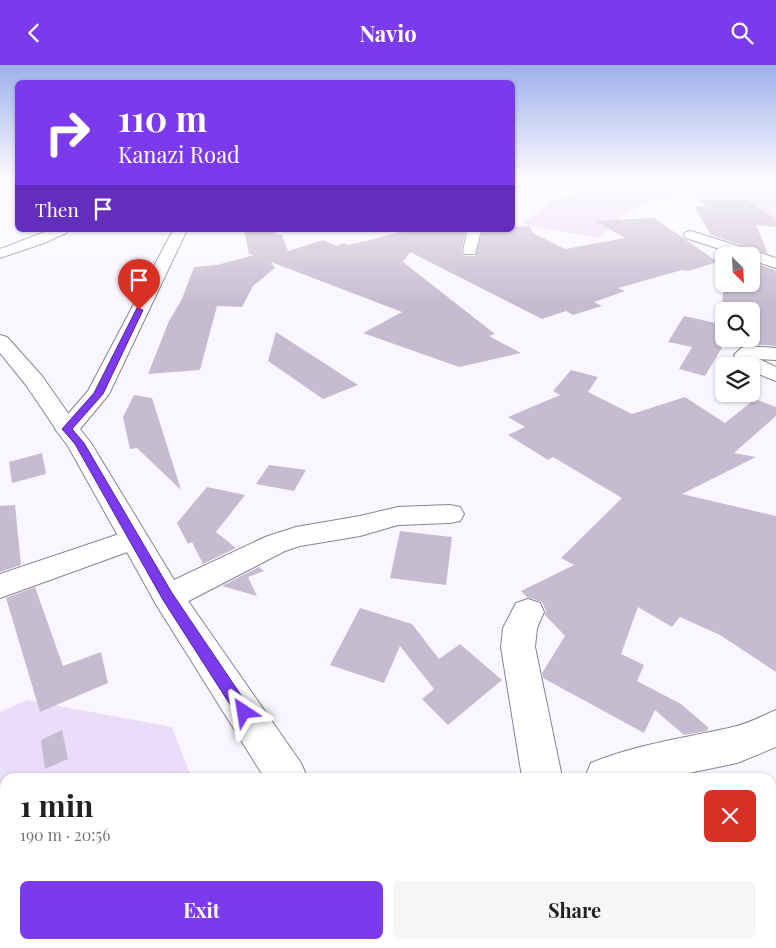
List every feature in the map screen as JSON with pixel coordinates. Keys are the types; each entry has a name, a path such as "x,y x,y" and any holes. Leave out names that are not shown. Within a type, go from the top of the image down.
{"street":[{"path":"0,254 57,232"},
{"path":"74,421 98,394 179,232"},
{"path":"470,251 474,232"},
{"path":"691,235 776,263"},
{"path":"0,341 34,381 74,421 79,443 168,597 284,773"},
{"path":"776,354 759,351 748,352 744,355 746,360 776,375"},
{"path":"168,597 275,545 296,537 360,526 398,516 450,515"},
{"path":"0,587 134,539"},
{"path":"528,612 520,628 518,647 541,773"},
{"path":"618,773 652,762 737,745 776,728"}],"shaded area":[{"path":"527,220 618,220 597,238 522,224"},
{"path":"27,700 172,727 189,773 0,773 0,712"}],"building":[{"path":"657,220 715,260 715,263 618,288 625,291 594,302 602,306 573,315 566,311 542,319 410,252 403,262 495,334 489,336 521,353 459,367 363,333 402,312 271,262 275,268 253,286 242,307 217,306 200,370 148,374 169,321 182,299 194,267 217,265 254,255 249,254 244,232 276,232 277,235 282,235 288,251 323,240 337,246 343,243 349,245 401,232 464,232 461,252 465,256 475,256 482,232 515,232 515,227 529,226 533,233 565,249 625,238 595,221"},
{"path":"702,220 776,220 776,227 756,225 768,254 760,251 760,247 747,247 711,235"},
{"path":"760,265 775,270 776,346 760,345 760,302 722,302 723,293 760,293"},
{"path":"684,316 715,323 715,347 722,347 705,376 679,369 692,347 668,342"},
{"path":"276,332 358,385 323,399 268,361"},
{"path":"571,370 598,377 588,392 632,414 685,397 725,423 751,402 760,401 776,407 776,416 734,453 756,457 682,494 776,516 776,672 720,635 680,617 672,627 638,607 621,654 644,665 637,681 681,704 709,728 706,731 684,735 655,710 644,733 543,678 542,673 565,636 545,615 546,611 542,602 527,597 521,591 574,565 561,558 622,498 553,457 548,460 508,435 525,427 508,417 560,395 553,391"},
{"path":"134,395 152,398 181,490 137,448 130,449 123,417"},
{"path":"42,453 46,474 12,483 9,462"},
{"path":"269,465 306,470 294,491 256,484"},
{"path":"207,487 245,495 216,532 236,548 203,564 192,542 188,544 177,523"},
{"path":"15,505 21,565 0,572 0,506"},
{"path":"400,531 452,537 446,585 390,578"},
{"path":"259,567 264,571 248,577 257,596 222,586"},
{"path":"35,587 63,666 101,652 108,683 40,712 6,598"},
{"path":"360,608 412,624 439,659 460,644 502,680 448,725 422,699 434,689 400,646 384,683 330,665"},
{"path":"62,730 68,759 45,769 41,740"}],"route":[{"path":"139,310 98,394 67,429 79,443 108,491 168,597 244,712"}]}
